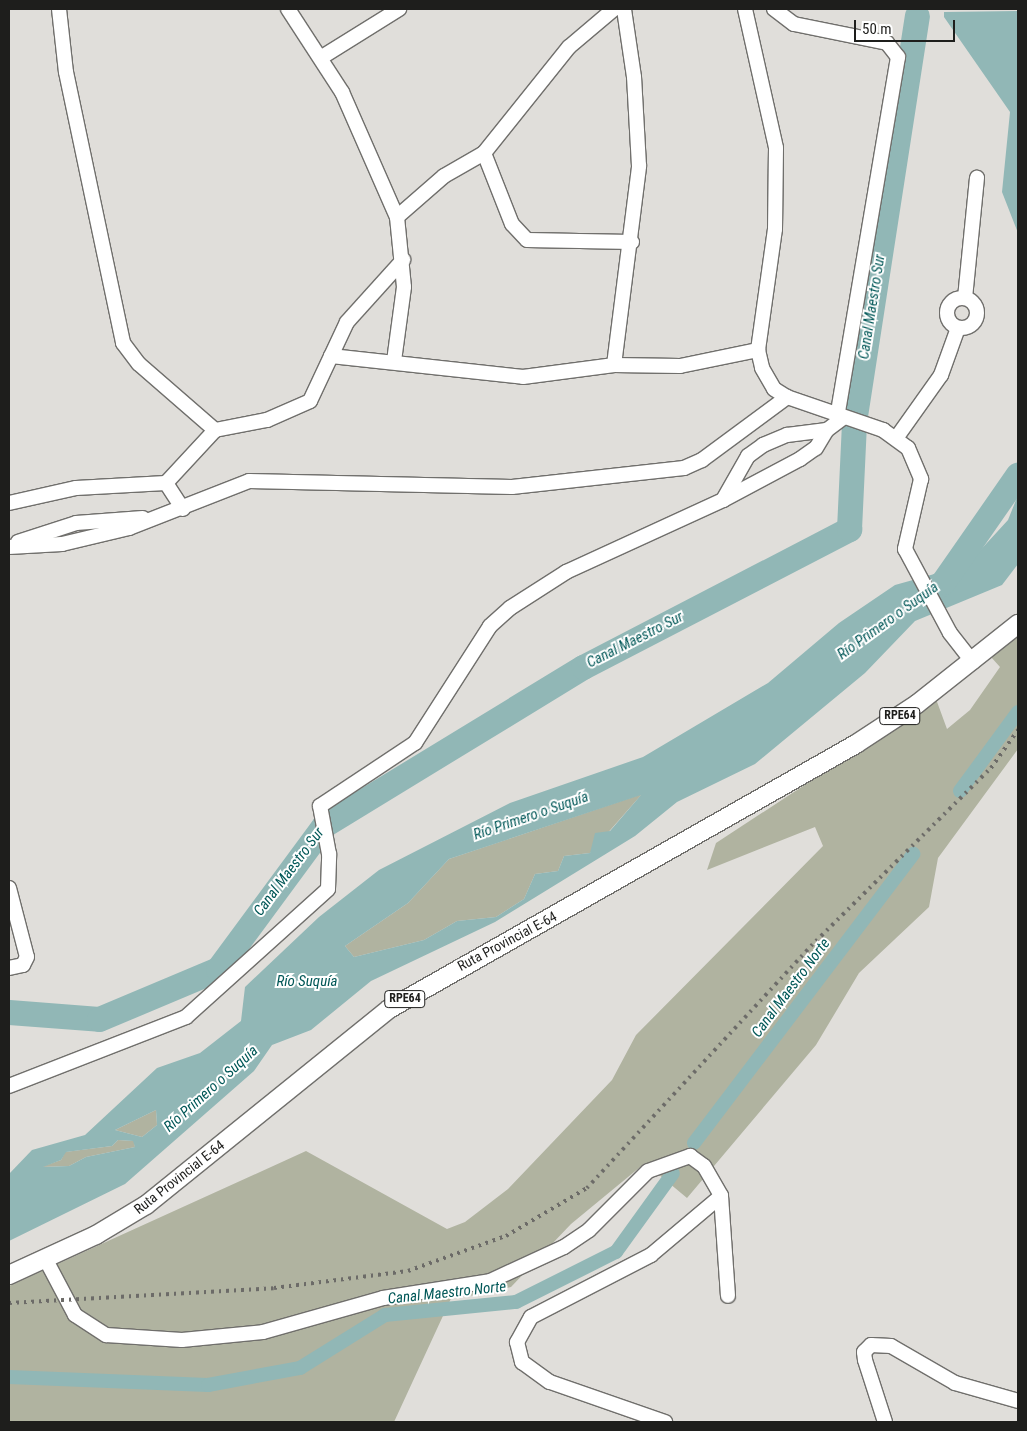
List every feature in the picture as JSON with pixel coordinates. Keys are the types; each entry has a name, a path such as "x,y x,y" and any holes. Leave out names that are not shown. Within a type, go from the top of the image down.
{"main road":[{"name":"Ruta Provincial E-64","path":"9,1275 46,1260 123,1219 168,1188 388,1009 823,764 890,724 973,662 1018,624"}],"street":[{"path":"59,9 66,72 123,342 139,364 215,430"},
{"path":"288,9 322,57 397,217 403,260 394,361"},
{"path":"322,57 399,9"},
{"path":"397,217 444,176 484,153 568,47 614,9"},
{"path":"614,364 632,242 639,166 634,77 624,9"},
{"path":"745,9 776,148 776,229 758,350 766,379 787,397 897,437 916,459 921,479 905,534 907,556 950,633 973,662"},
{"path":"9,1086 160,1028 199,1007 328,889 328,854 320,806 415,743 490,626 566,572 723,500 800,459 816,448 827,430 840,417 898,57 887,43 794,24 774,9"},
{"path":"484,153 512,224 527,240 632,242"},
{"path":"965,298 977,178"},
{"path":"9,503 76,488 166,483 215,430 267,420 310,401 319,391 331,356 347,322 403,260"},
{"path":"958,328 947,317 948,307 965,298"},
{"path":"958,328 967,327 976,316 973,303 965,298"},
{"path":"897,437 941,375 958,328"},
{"path":"331,356 394,361 523,377 614,364 663,368 758,350"},
{"path":"9,546 79,541 183,509 236,485 263,480 512,487 654,474 702,460 787,397"},
{"path":"723,500 748,456 763,445 788,435 827,430"},
{"path":"166,483 183,509"},
{"path":"9,888 27,957 23,965 9,968"},
{"path":"46,1260 75,1314 106,1335 131,1340 221,1338 303,1324 383,1298 490,1280 589,1230 648,1171 664,1162 690,1156 704,1166 721,1196 728,1296"},
{"path":"665,1422 550,1382 522,1362 518,1334 531,1317 651,1255 721,1196"},
{"path":"885,1422 865,1360 864,1352 872,1345 891,1346 955,1383 1018,1401"}],"green space":[{"path":"1018,634 1018,749 938,858 929,907 859,973 816,1045 687,1198 645,1163 571,1224 511,1287 474,1296 454,1292 394,1422 9,1422 9,1286 306,1151 447,1229 465,1222 508,1189 612,1080 636,1035 823,846 815,827 707,870 716,843 936,699 947,729 970,710 1000,667 991,657"},
{"path":"642,794 590,853 564,856 558,871 535,874 524,899 496,917 457,921 424,940 354,957 345,946 408,903 449,859"},
{"path":"156,1110 157,1125 142,1137 115,1130"},
{"path":"118,1140 134,1141 135,1147 86,1157 69,1166 41,1167 61,1160 65,1152 112,1146"}],"water":[{"path":"1018,11 1018,233 1002,192 1010,112 944,17 944,12"},
{"name":"Río Suquía","path":"1018,495 1018,564 1002,585 915,621 865,673 755,764 677,802 635,836 495,922 371,981 311,1030 272,1045 254,1071 125,1184 9,1241 9,1174 32,1150 85,1135 157,1068 200,1053 241,1021 245,987 319,917 379,870 510,803 643,757 768,683 839,623 895,585 938,573 975,556 1008,520","holes":["641,795 610,831 595,833 590,853 564,856 558,871 535,874 524,899 496,917 457,921 424,940 354,957 345,946 408,903 449,859","156,1110 157,1125 142,1137 115,1130","118,1140 133,1141 135,1147 86,1157 69,1166 43,1167 61,1160 66,1152 112,1146"]}],"waterway":[{"name":"Canal Maestro Sur","path":"9,1012 99,1019 218,969 324,825 583,667 849,529 854,422 917,16"},
{"name":"Río Primero o Suquía","path":"932,590 943,582 1018,474"},
{"name":"Canal Maestro Norte","path":"960,791 1018,712"},
{"name":"Canal Maestro Norte","path":"694,1143 913,854"},
{"name":"Canal Maestro Norte","path":"9,1377 208,1385 300,1368 385,1315 516,1302 616,1252 673,1173"}],"railway":[{"path":"9,1303 274,1288 408,1271 506,1236 587,1188 816,941 991,768 1018,730"}]}
